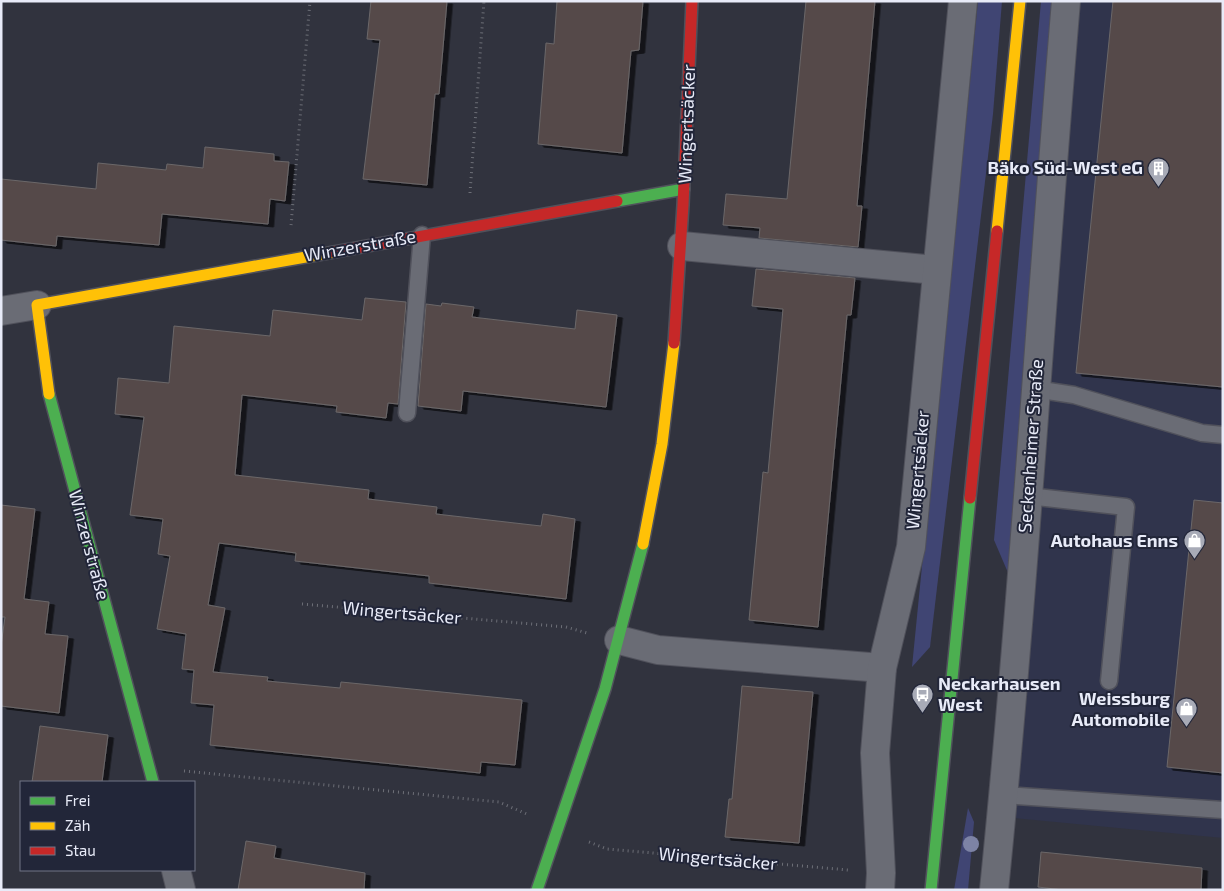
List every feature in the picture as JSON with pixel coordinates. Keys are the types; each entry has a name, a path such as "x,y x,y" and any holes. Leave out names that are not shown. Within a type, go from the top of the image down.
{"street":[{"name":"Wingertsäcker","path":"537,890 560,829 619,640 655,483 673,360 682,246 692,1"},
{"name":"Wingertsäcker","path":"880,881 875,753 882,668 911,547 962,1"},
{"path":"931,890 1020,1"},
{"name":"Seckenheimer Straße","path":"994,890 1028,496 1034,389 1066,1"},
{"name":"Winzerstraße","path":"1,311 467,226 684,189"},
{"path":"682,246 936,270"},
{"name":"Winzerstraße","path":"37,305 49,392 153,781"},
{"path":"619,640 658,650 882,668"},
{"path":"176,871 181,890"}],"lane":[{"path":"407,413 422,235"},
{"path":"1034,389 1074,394 1202,433 1223,434"},
{"path":"1028,496 1126,507 1109,681"},
{"path":"1003,795 1223,810"}],"path":[{"path":"288,259 310,1"},
{"path":"467,226 484,1"},
{"name":"Wingertsäcker","path":"302,604 566,628 619,640"},
{"path":"149,768 499,802 560,829"},
{"name":"Wingertsäcker","path":"560,829 607,849 880,881"}],"shaded area":[{"path":"978,1 1002,1 993,114 930,647 912,667"},
{"path":"1041,1 1057,1 1012,582 994,540"},
{"path":"1057,1 1223,1 1223,838 1013,818"},
{"path":"968,808 974,822 968,890 954,890"}],"building":[{"path":"371,1 447,1 439,94 435,94 427,185 363,179 380,40 367,39"},
{"path":"557,1 643,1 639,50 631,51 622,153 538,144 546,43 554,44"},
{"path":"806,1 875,1 857,206 862,206 858,247 759,238 760,228 723,225 726,194 787,199"},
{"name":"Bäko Süd-West eG","path":"1113,1 1223,1 1223,387 1076,373"},
{"path":"205,147 274,154 274,161 289,162 285,201 270,199 268,224 162,214 159,245 57,236 56,246 1,240 1,179 96,189 98,163 166,170 167,164 203,168"},
{"path":"756,269 855,278 851,315 847,315 818,627 749,620 763,472 768,473 783,309 752,306"},
{"path":"365,298 406,302 398,404 388,403 386,418 336,412 337,406 242,395 235,475 369,490 368,499 437,507 436,514 541,526 543,514 575,519 566,599 429,583 429,576 295,561 296,553 219,543 208,605 225,608 213,672 268,677 267,681 340,688 341,682 522,700 515,765 481,762 480,773 210,745 214,705 191,703 194,670 182,669 186,634 157,629 170,556 158,554 163,519 130,515 144,417 115,414 118,378 169,383 174,326 270,336 273,310 362,320"},
{"path":"442,303 474,307 472,317 575,329 577,310 617,315 606,407 463,391 461,411 418,406 426,304 441,306"},
{"path":"1194,500 1223,503 1223,773 1167,767"},
{"path":"1,505 35,509 24,599 49,602 45,634 68,636 59,713 1,706 1,646 5,617 1,617"},
{"path":"742,686 813,692 799,843 725,837 729,799 732,799"},
{"path":"40,726 108,735 102,781 32,781"},
{"path":"246,841 276,846 274,858 365,873 364,890 238,890"},
{"path":"1041,852 1202,868 1201,890 1063,890 1038,887"}],"traffic: fast":[{"path":"617,201 684,189"},
{"path":"49,394 153,781"},
{"path":"931,890 970,498"},
{"path":"537,890 605,689 643,544"}],"traffic: slow":[{"path":"997,231 1020,1"},
{"path":"49,394 37,305 334,252"},
{"path":"643,544 662,444 674,343"}],"traffic: jam":[{"path":"674,343 683,205 692,1"},
{"path":"334,252 617,201"},
{"path":"970,498 997,231"}],"place":[{"name":"Bäko Süd-West eG","path":"1159,187"},
{"name":"Autohaus Enns","path":"1194,560"},
{"name":"Neckarhausen West","path":"922,713"},
{"name":"Weissburg Automobile","path":"1186,728"}]}
